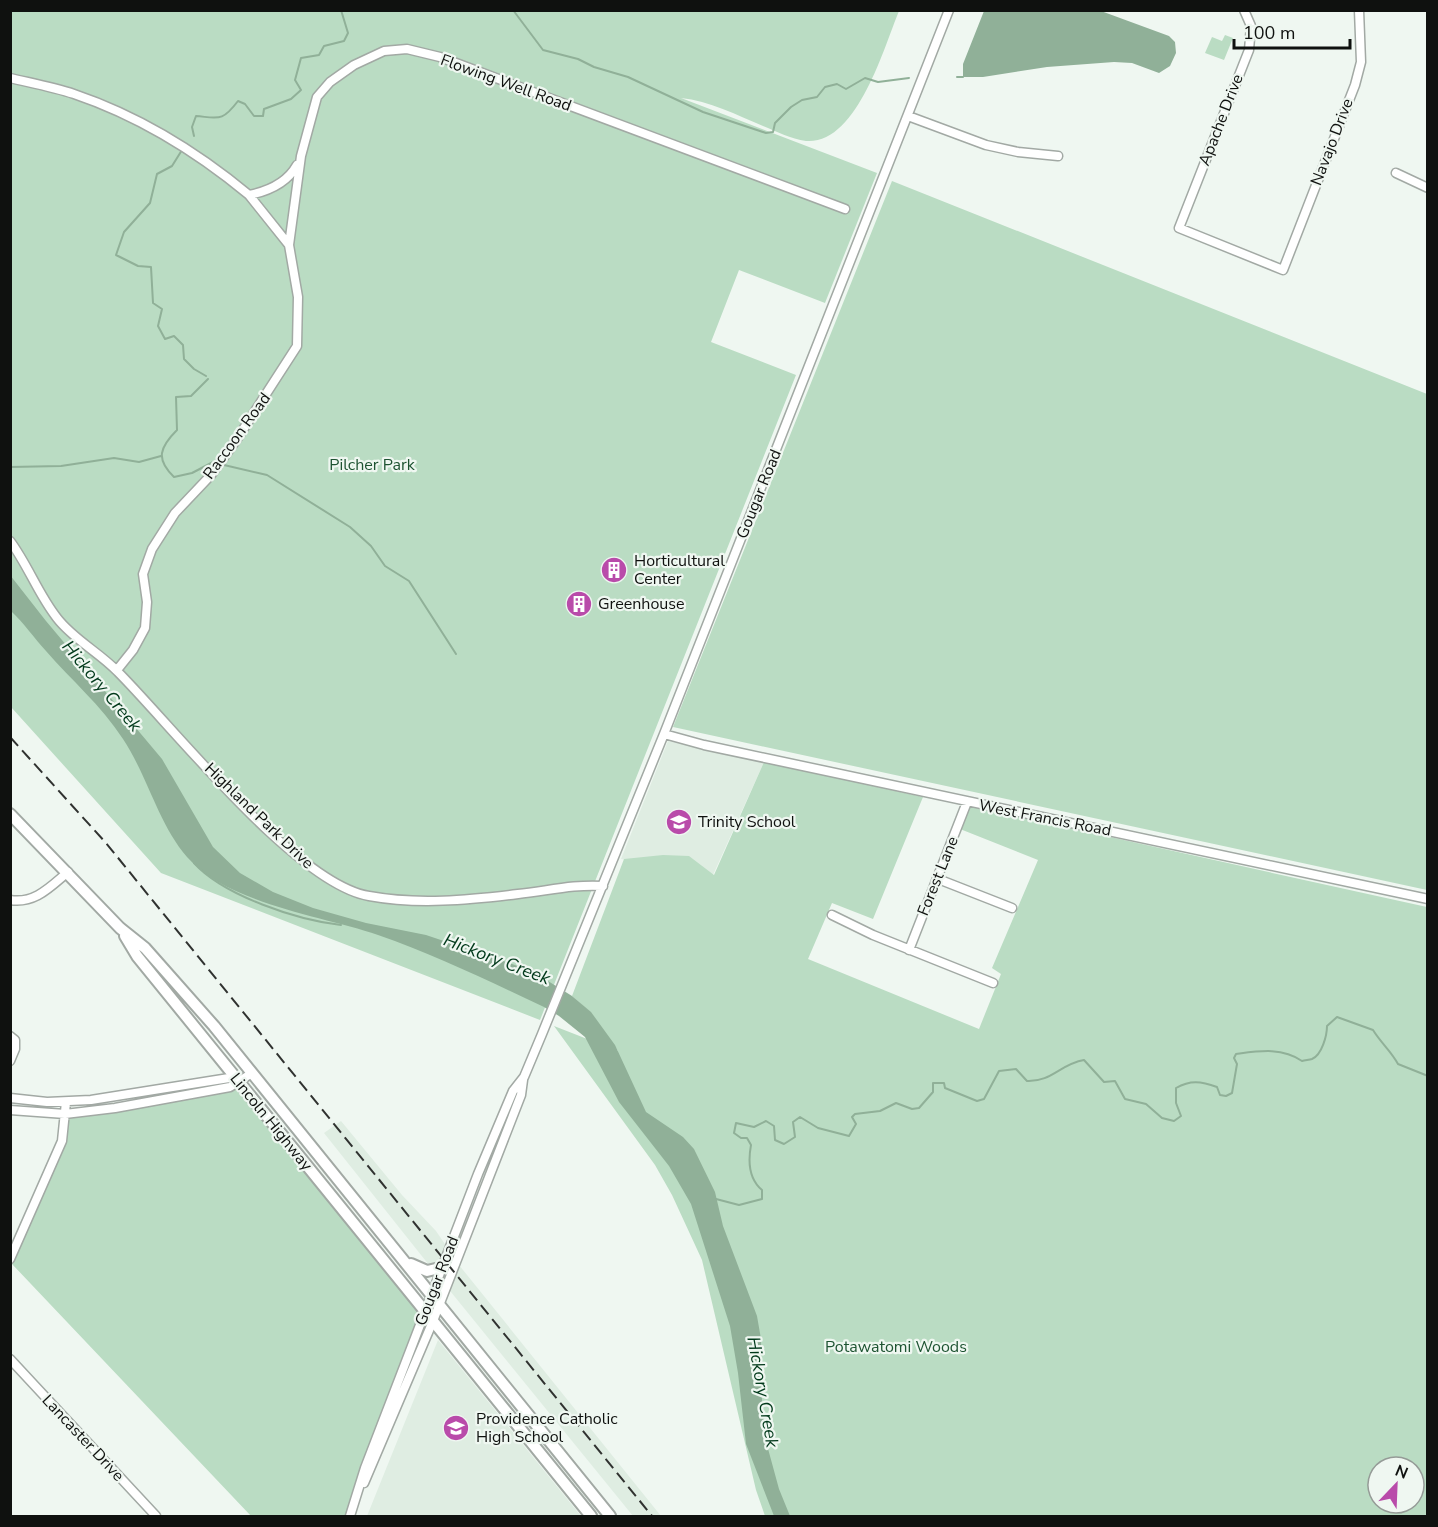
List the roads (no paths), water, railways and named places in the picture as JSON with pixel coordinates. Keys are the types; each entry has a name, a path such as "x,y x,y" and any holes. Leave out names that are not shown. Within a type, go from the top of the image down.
{"main road":[{"name":"Lincoln Highway","path":"10,813 120,928 145,948 171,976 433,1295 610,1516"},
{"name":"Lincoln Highway","path":"120,928 137,956 591,1516"},
{"path":"404,1260 428,1271 444,1267"}],"street":[{"name":"Gougar Road","path":"360,1489 371,1472 440,1304 521,1095 524,1077 664,734 949,10"},
{"name":"Apache Drive","path":"1244,10 1251,26 1249,50 1179,228 1283,270"},
{"name":"Navajo Drive","path":"1283,270 1355,84 1361,62 1359,10"},
{"name":"Flowing Well Road","path":"289,246 301,156 317,97 330,82 354,65 384,51 407,49 440,57 845,209"},
{"name":"Raccoon Road","path":"10,78 72,93 174,139 249,195 289,246 298,297 297,346 237,439 211,475 175,513 153,549 143,574 147,602 145,628 133,650 117,670"},
{"path":"908,116 986,145 1018,152 1058,156"},
{"path":"249,195 267,192 291,176 301,156"},
{"path":"1396,173 1428,188"},
{"name":"Highland Park Drive","path":"10,541 21,556 32,583 58,621 117,670 267,828 313,870 338,886 365,896 403,901 449,901 580,885 603,886"},
{"name":"West Francis Road","path":"664,734 704,745 967,802 1428,899"},
{"name":"Forest Lane","path":"909,950 967,802"},
{"path":"10,900 22,902 37,898 68,872"},
{"path":"938,879 1012,908"},
{"path":"832,915 909,950 993,983"},
{"path":"10,1036 15,1040 15,1049 10,1061"},
{"path":"10,1110 65,1114 115,1108 230,1088 252,1073"},
{"name":"Gougar Road","path":"350,1516 360,1489 364,1468 487,1154 513,1091 524,1077"},
{"path":"10,1098 66,1102 229,1078 239,1082"},
{"path":"10,1259 62,1141 66,1102"},
{"name":"Lancaster Drive","path":"10,1359 156,1516"}],"water":[{"path":"984,11 1101,11 1169,36 1175,42 1176,53 1170,66 1159,73 1132,63 1114,62 1047,67 983,77 963,77 963,64"},
{"path":"10,575 162,759 213,847 240,873 273,892 313,908 366,923 426,935 515,965 548,981 572,996 591,1012 615,1045 646,1112 683,1137 694,1149 715,1192 723,1226 757,1316 761,1339 762,1402 767,1445 779,1489 790,1516 774,1516 746,1444 730,1326 691,1204 669,1166 619,1102 585,1037 544,1007 441,960 378,935 251,897 226,886 205,873 187,857 168,830 123,739 96,704 11,611"}],"waterway":[{"path":"194,136 192,127 196,116 224,116 238,101 245,104 254,116 263,116 264,109 291,99 301,90 295,80 301,58 319,55 324,46 344,41 348,33 341,10"},
{"path":"513,10 543,50 578,59 594,67 628,77 703,112 766,133 773,132 775,123 791,107 802,100 817,97 825,87 837,84 846,89 865,78 878,82 909,78"},
{"path":"957,77 963,77"},
{"path":"182,150 172,166 157,174 150,203 124,232 116,255 138,266 151,267 153,303 162,309 158,326 165,339 174,336 183,345 184,359 206,376"},
{"path":"208,379 191,396 176,397 177,430 167,442 162,459 174,477 192,473 215,461"},
{"path":"10,467 61,466 114,458 139,462 161,456"},
{"path":"224,465 267,475 350,527 371,546 385,566 409,581 456,654"},
{"name":"Hickory Creek","path":"194,863 223,886 262,905 304,918 341,925"},
{"path":"716,1199 739,1205 762,1199 762,1190 754,1181 750,1169 751,1145 747,1138 741,1138 734,1133 736,1123 754,1127 766,1121 774,1126 775,1140 784,1144 795,1137 793,1122 800,1117 818,1128 849,1136 856,1124 852,1117 855,1114 880,1111 896,1103 912,1109 919,1108 933,1092 933,1083 944,1083 945,1088 977,1101 984,1099 999,1071 1016,1069 1027,1081 1036,1081 1068,1065 1084,1060 1104,1082 1115,1081 1125,1099 1146,1104 1162,1118 1174,1121 1181,1116 1176,1103 1176,1088 1186,1084 1201,1083 1217,1087 1220,1095 1226,1096 1232,1093 1237,1064 1234,1058 1236,1054 1270,1051 1286,1054 1302,1061 1312,1059 1321,1049 1327,1026 1337,1017 1373,1030 1398,1064 1428,1076"}],"railway":[{"path":"10,737 106,843 652,1516"}],"place":[{"name":"Horticultural Center","path":"614,570"},
{"name":"Greenhouse","path":"579,604"},
{"name":"Trinity School","path":"679,822"},
{"name":"Providence Catholic High School","path":"456,1428"}],"park label":[{"name":"Pilcher Park","path":"372,465"},
{"name":"Potawatomi Woods","path":"896,1347"}]}
